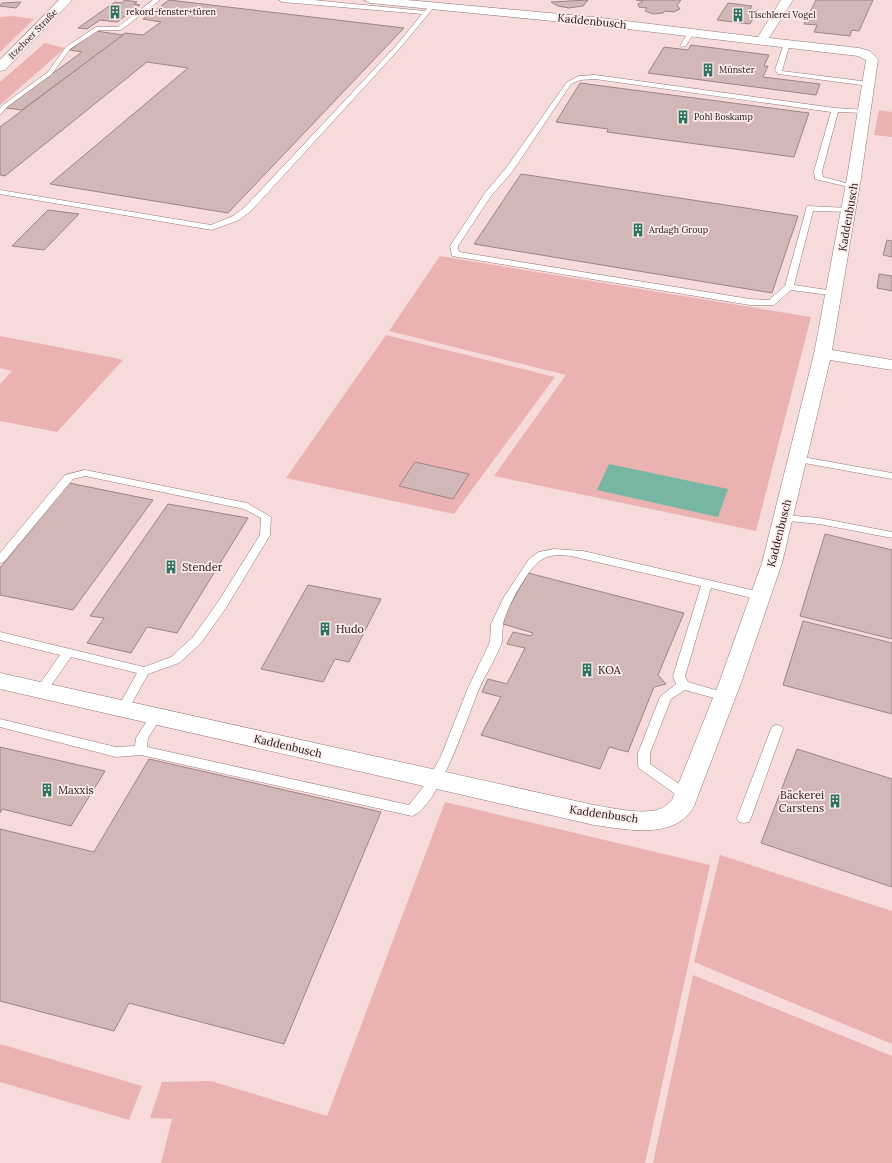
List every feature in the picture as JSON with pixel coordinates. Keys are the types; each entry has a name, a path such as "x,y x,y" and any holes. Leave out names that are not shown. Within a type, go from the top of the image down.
{"main road":[{"name":"Itzehoer Straße","path":"0,67 66,0"}],"street":[{"name":"Kaddenbusch","path":"0,681 594,815 630,820 652,819 670,816 682,806 724,697 772,563 823,354 853,186 872,59 866,54 762,39 429,10 370,0"},
{"path":"762,39 787,0"},
{"path":"823,354 892,365"}],"lane":[{"path":"0,113 5,106 50,73 68,48 98,28 104,27 119,29 158,0"},
{"path":"282,0 429,10"},
{"path":"0,192 212,228 224,225 248,209 398,48 429,10"},
{"path":"683,46 691,32"},
{"path":"787,43 778,70 780,73 869,84"},
{"path":"849,210 810,208 797,262 789,287 771,303 750,302 455,254 454,246 488,195 509,170 569,83 579,78 595,77 835,110 865,111"},
{"path":"835,110 818,171 819,178 853,186"},
{"path":"789,287 834,294"},
{"path":"798,459 892,476"},
{"path":"0,560 69,477 85,473 247,506 266,517 265,535 222,605 197,640 175,660 144,670 0,636"},
{"path":"783,518 819,521 892,535"},
{"path":"0,723 116,752 141,750 412,810 421,802 456,736 472,694 496,641 497,622 527,568 538,558 559,551 583,554 760,596"},
{"path":"707,584 698,615 685,650 679,676 684,685 724,697"},
{"path":"41,691 68,652"},
{"path":"123,709 144,670"},
{"path":"684,685 666,697 644,753 644,766 686,795"},
{"path":"141,750 142,738 156,716"},
{"path":"744,818 777,729"}],"shaded area":[{"path":"13,16 34,19 0,52 0,17"},
{"path":"45,43 65,48 0,105 0,82"},
{"path":"879,110 892,112 892,137 874,135"},
{"path":"440,256 811,317 756,531 494,476 566,375 389,331"},
{"path":"386,335 555,377 454,514 286,478"},
{"path":"0,336 123,360 57,432 0,421 0,384 12,371 0,368"},
{"path":"609,464 728,489 718,517 597,490"},
{"path":"445,802 710,865 645,1163 161,1163 172,1119 150,1118 162,1082 211,1081 327,1116"},
{"path":"720,855 892,911 892,1044 694,962"},
{"path":"693,975 892,1056 892,1163 653,1163"},
{"path":"0,1044 142,1086 129,1120 0,1082"}],"building":[{"name":"rekord-fenster+türen","path":"125,0 137,2 134,4 140,5 117,22 100,20 87,29 78,28 115,2 121,3"},
{"path":"169,0 404,28 228,213 50,184 188,68 147,62 5,176 0,175 0,127 125,33 143,35 161,22 143,19"},
{"path":"588,0 583,6 569,8 558,6 551,2"},
{"path":"636,0 681,0 677,5 680,9 674,12 665,11 663,13 653,14 645,11 647,8 639,7 638,4 643,1"},
{"path":"816,0 873,0 859,31 852,30 850,36 814,32 817,25 804,24"},
{"path":"21,2 16,8 0,6 2,3"},
{"name":"Tischlerei Vogel","path":"728,3 752,6 750,9 758,10 750,24 717,20"},
{"path":"96,31 123,35 22,110 6,108 82,52 70,50"},
{"name":"Münster","path":"691,45 769,55 764,66 768,66 763,77 820,84 816,95 648,73 664,47 688,50"},
{"name":"Pohl Boskamp","path":"580,83 809,113 794,157 607,132 608,129 556,122"},
{"name":"Ardagh Group","path":"521,174 798,216 772,293 474,244"},
{"path":"48,210 79,214 44,250 12,246"},
{"path":"887,240 892,241 892,257 883,255"},
{"path":"879,274 892,276 892,291 877,288"},
{"path":"415,462 469,474 453,499 399,486"},
{"path":"69,483 153,500 73,610 0,595 0,568"},
{"name":"Stender","path":"168,504 248,518 177,633 147,627 131,653 87,643 104,618 90,616"},
{"path":"825,534 892,550 892,639 800,616"},
{"name":"KOA","path":"528,573 684,613 658,675 666,684 654,687 628,752 609,747 600,769 481,735 501,697 482,692 488,679 507,684 525,648 507,644 513,632 531,636 533,633 500,623"},
{"name":"Hudo","path":"308,585 381,599 349,662 335,659 323,682 261,669"},
{"path":"803,621 892,643 892,714 783,685"},
{"name":"Maxxis","path":"0,747 105,771 71,826 2,809 0,813"},
{"name":"Bäckerei Carstens","path":"797,749 892,779 892,887 761,843"},
{"path":"149,759 381,812 284,1044 129,1003 114,1031 0,1001 0,829 94,852"}],"place":[{"name":"rekord-fenster+türen","path":"115,12"},
{"name":"Tischlerei Vogel","path":"738,15"},
{"name":"Münster","path":"708,70"},
{"name":"Pohl Boskamp","path":"683,117"},
{"name":"Ardagh Group","path":"638,230"},
{"name":"Stender","path":"171,567"},
{"name":"Hudo","path":"325,629"},
{"name":"KOA","path":"587,670"},
{"name":"Maxxis","path":"47,790"},
{"name":"Bäckerei Carstens","path":"835,801"}]}
